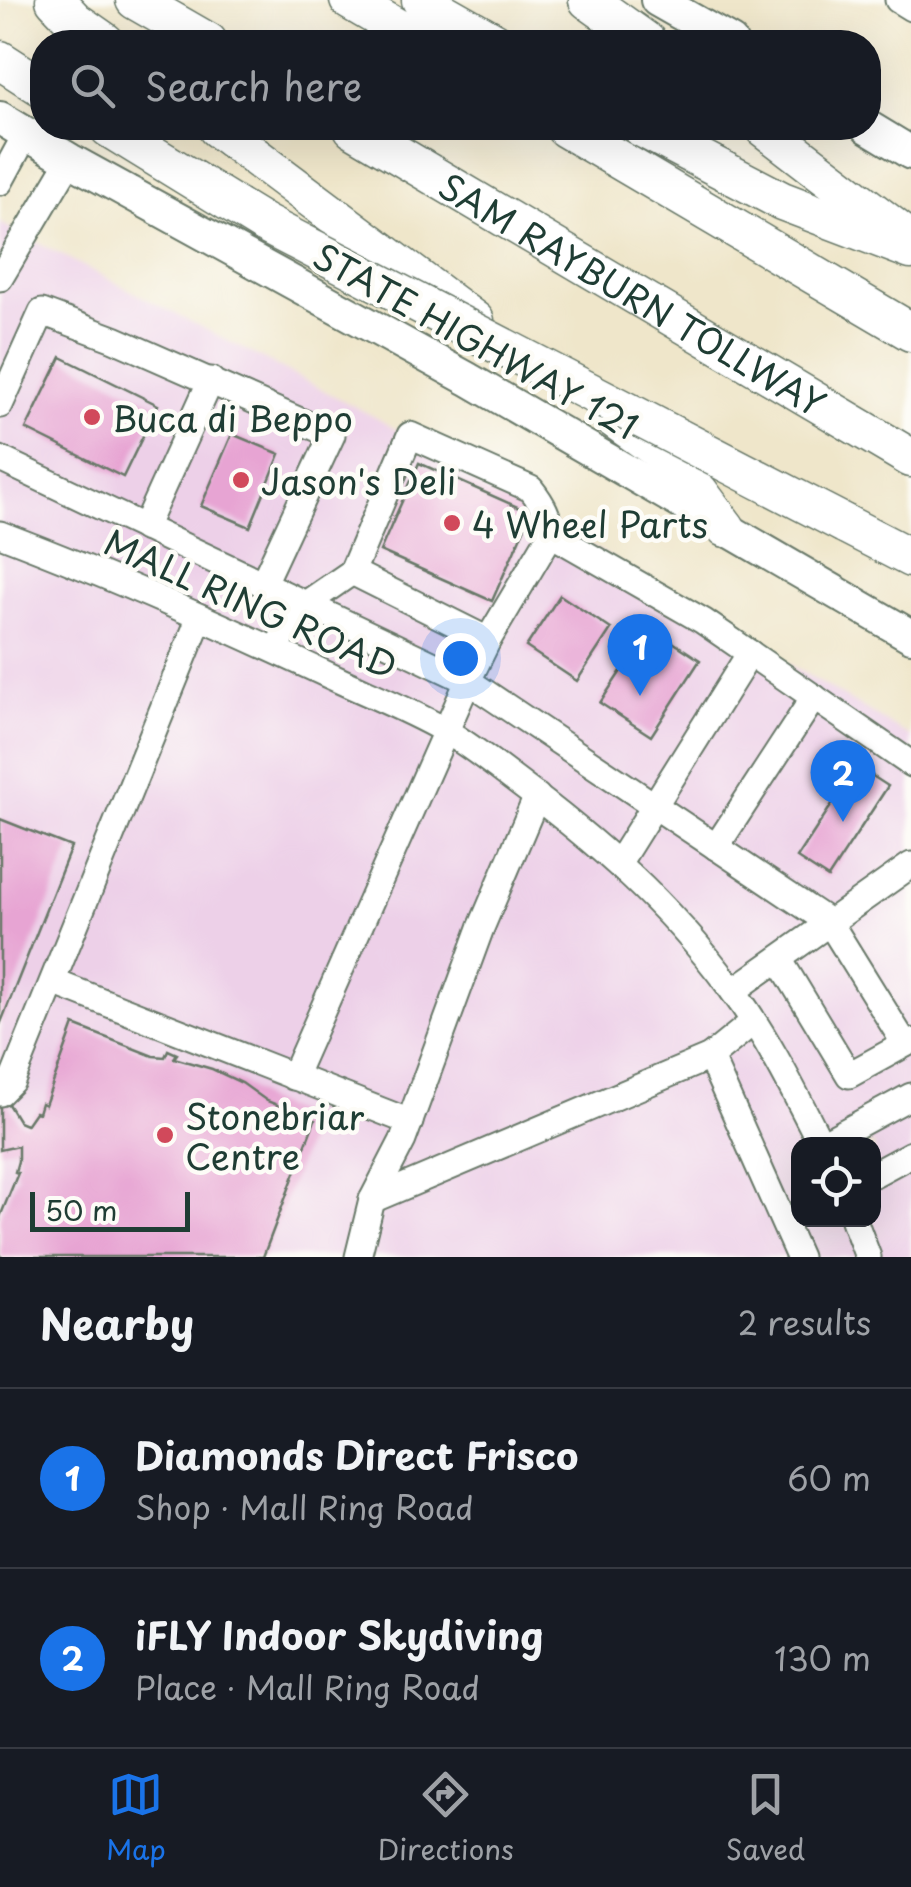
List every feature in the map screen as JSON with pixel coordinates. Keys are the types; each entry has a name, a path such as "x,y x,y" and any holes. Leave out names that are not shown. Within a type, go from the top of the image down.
{"highway":[{"path":"55,0 89,30"},
{"path":"135,0 187,30"},
{"path":"350,0 401,30"},
{"path":"421,0 474,30"},
{"path":"588,0 631,30"},
{"path":"0,60 30,79"},
{"path":"128,140 265,224 911,558"},
{"path":"232,140 481,325 678,464 726,528"},
{"name":"SAM RAYBURN TOLLWAY","path":"373,140 911,458"},
{"path":"585,140 911,332"},
{"path":"665,140 782,200 911,250"},
{"path":"781,140 911,240"},
{"path":"851,421 911,479"}],"main road":[{"path":"658,0 710,30"},
{"path":"881,134 911,153"},
{"name":"STATE HIGHWAY 121","path":"36,140 468,379 911,636"}],"street":[{"path":"898,0 911,8"},
{"path":"0,182 13,126"},
{"path":"0,278 70,160"},
{"path":"0,405 42,312 114,338 332,435 263,584"},
{"path":"144,528 211,380"},
{"path":"278,649 294,612 352,572 410,435 531,489 549,517 552,534 468,681 293,1077"},
{"path":"0,459 468,681 830,923 908,1043 850,1075 778,959"},
{"name":"MALL RING ROAD","path":"0,534 108,574 278,649 445,731 537,796 619,862 694,942 733,991 781,1066 817,1137"},
{"path":"552,534 703,621 911,764"},
{"path":"352,572 488,640"},
{"path":"0,1094 12,1080 200,617"},
{"path":"619,862 750,653"},
{"path":"716,847 814,697"},
{"path":"358,1257 372,1200 410,1122 480,928 537,796"},
{"path":"733,991 911,866"},
{"path":"53,982 410,1122"},
{"path":"372,1200 710,1057 753,1022"},
{"path":"710,1057 799,1257"},
{"path":"834,1137 911,1096"},
{"path":"881,1170 911,1154"},
{"path":"857,1227 868,1257"}],"shaded area":[{"path":"0,223 375,417 911,737 911,1257 0,1257"}],"building":[{"name":"Buca di Beppo","path":"61,357 158,405 123,477 26,429"},
{"name":"Jason's Deli","path":"232,434 280,454 250,527 201,506"},
{"path":"419,463 531,513 492,601 380,551"},
{"path":"560,595 611,629 577,681 526,647"},
{"path":"650,627 700,660 651,736 600,703"},
{"path":"857,766 888,786 828,878 797,858"},
{"path":"0,819 71,847 0,1025"},
{"name":"Stonebriar Centre","path":"74,1025 153,1056 165,1057 168,1050 177,1054 174,1058 212,1069 267,1101 315,1120 263,1257 0,1257 0,1217 18,1173 18,1146 0,1150 0,1091 19,1122 26,1125 38,1113 41,1103 45,1105"}],"place":[{"name":"Buca di Beppo","path":"92,417"},
{"name":"Jason's Deli","path":"241,480"},
{"name":"4 Wheel Parts","path":"452,523"},
{"name":"Diamonds Direct Frisco","path":"640,696"},
{"name":"iFLY Indoor Skydiving","path":"843,822"},
{"name":"Stonebriar Centre","path":"165,1135"}]}
